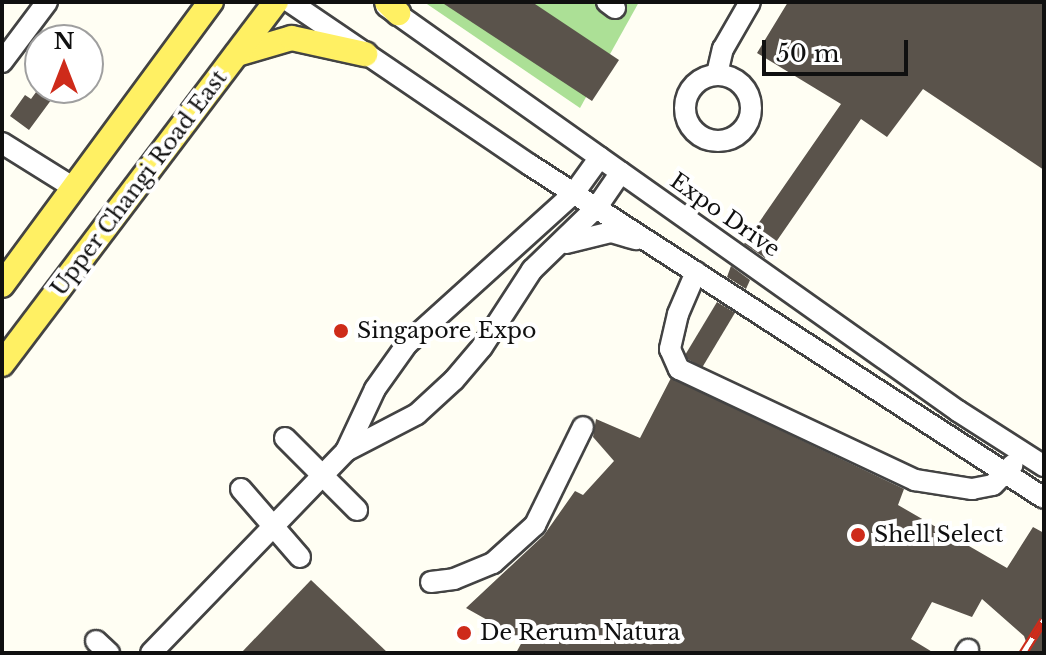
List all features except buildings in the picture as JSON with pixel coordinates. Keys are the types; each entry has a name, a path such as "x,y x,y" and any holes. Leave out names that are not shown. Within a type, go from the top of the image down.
{"main road":[{"path":"2,285 211,2"},
{"name":"Upper Changi Road East","path":"3,360 276,2"},
{"path":"237,54 292,38 365,54"}],"street":[{"path":"2,62 47,2"},
{"path":"290,2 574,193 1044,498"},
{"path":"717,74 723,49 750,2"},
{"name":"Expo Drive","path":"388,6 1019,453 1044,466"},
{"path":"2,143 74,188"},
{"path":"346,451 375,389 407,344 574,193 600,157"},
{"path":"151,653 346,451 417,414 454,380 482,347 532,270 597,207 621,172"},
{"path":"532,270 568,241 587,235 611,232 655,244"},
{"path":"696,272 678,314 670,349 679,369 915,480 972,489 993,485 1005,475 1019,453"},
{"path":"431,582 454,579 493,563 535,525 583,427"},
{"path":"285,438 357,510"},
{"path":"241,489 300,557"}],"green space":[{"path":"424,2 639,2 580,108"}],"railway":[{"path":"1023,653 1044,620"}],"place":[{"name":"Singapore Expo","path":"341,331"},
{"name":"Shell Select","path":"858,535"},
{"name":"De Rerum Natura","path":"464,633"}]}
